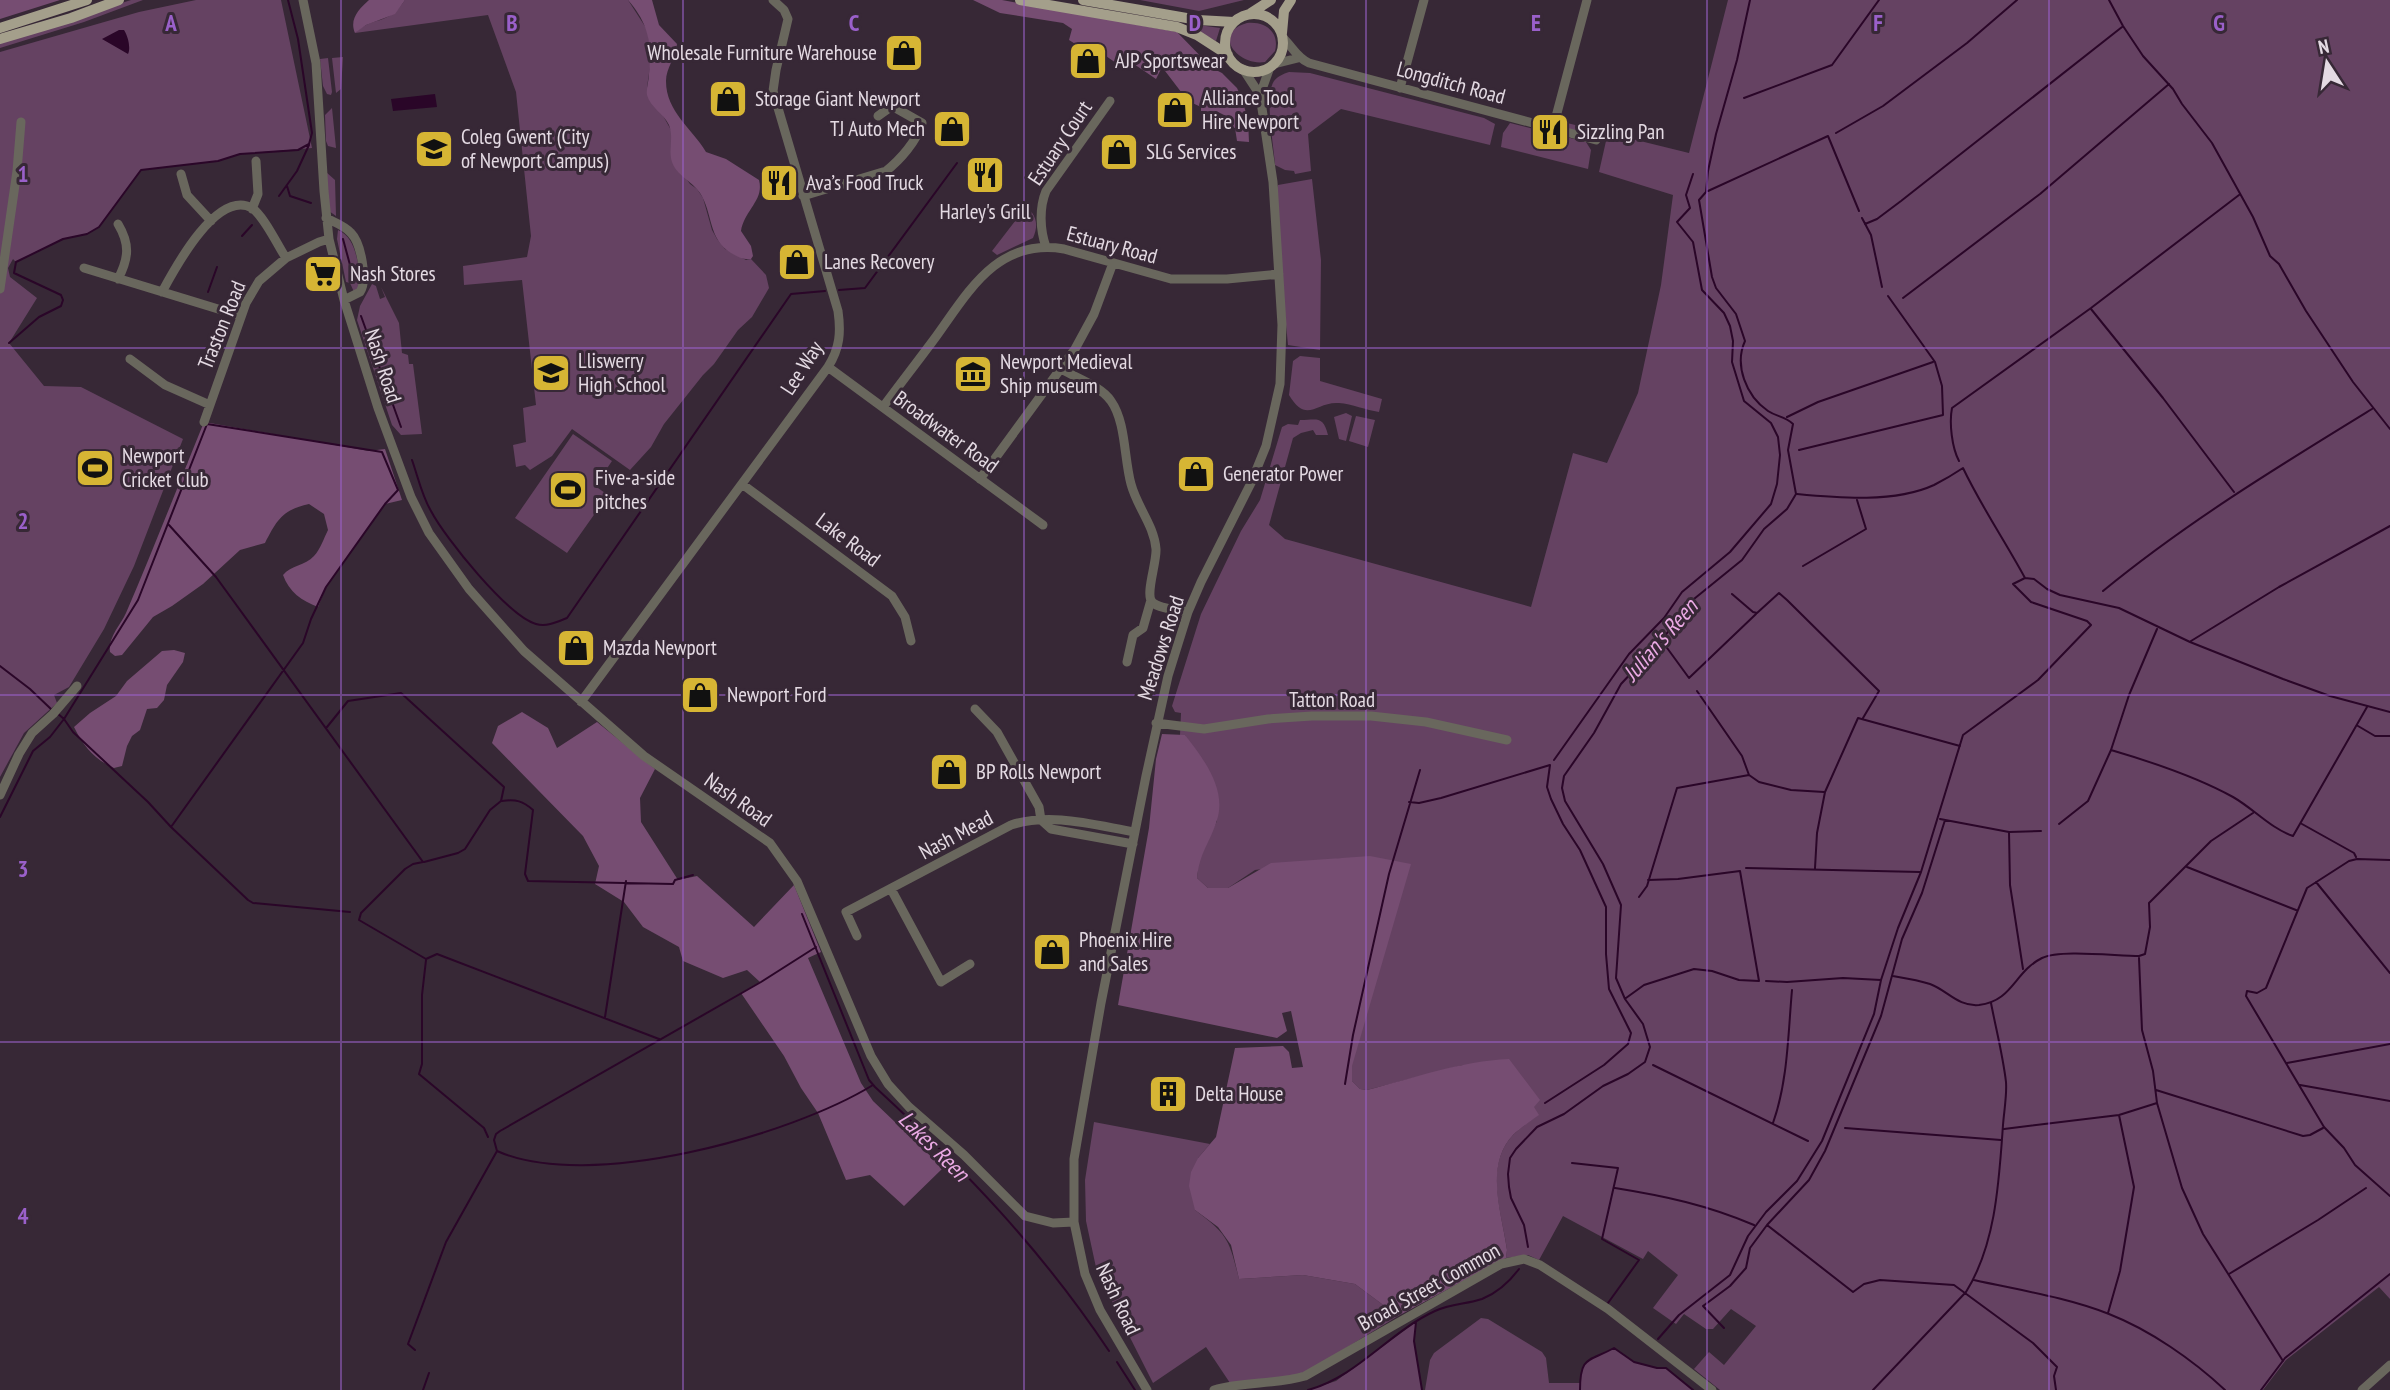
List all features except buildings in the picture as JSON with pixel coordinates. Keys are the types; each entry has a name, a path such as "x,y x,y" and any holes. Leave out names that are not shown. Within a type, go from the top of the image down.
{"main road":[{"path":"0,28 87,0"},
{"path":"0,39 119,0"},
{"path":"1020,0 1177,27 1197,35 1228,55 1243,69 1252,72 1272,65 1283,47 1284,11 1291,0"},
{"path":"1083,0 1198,20 1238,20 1271,0"},
{"path":"1228,55 1226,38 1238,20 1250,14 1268,17 1282,36"}],"street":[{"name":"Nash Road","path":"303,0 316,62 326,218 344,300 381,417 411,497 429,533 445,558 496,621 524,651 580,702 657,766 770,843 797,881 871,1056 888,1084 1025,1216 1053,1223 1074,1222 1078,1249 1095,1299 1147,1390"},
{"name":"Lee Way","path":"580,702 835,356 841,328 838,311 774,91 788,19 784,10 773,0"},
{"path":"1400,88 1424,0"},
{"path":"1553,128 1587,0"},
{"path":"1272,65 1298,58 1282,36"},
{"name":"Longditch Road","path":"1298,58 1596,140"},
{"name":"Meadows Road","path":"1260,95 1272,65"},
{"name":"Meadows Road","path":"1074,1222 1074,1159 1080,1119 1156,723 1188,612 1266,446 1280,384 1282,325 1273,183 1260,95 1243,69"},
{"name":"Estuary Court","path":"1046,247 1042,230 1045,191 1110,101"},
{"path":"803,196 886,171 896,162 920,130 922,123 892,106 878,116"},
{"path":"0,289 17,171 21,122"},
{"path":"252,209 258,194 256,161"},
{"path":"181,174 187,195 211,221"},
{"path":"162,292 178,262 218,212 228,207 252,209 286,258"},
{"path":"326,218 352,233 365,279 360,292 344,300"},
{"path":"118,223 129,253 118,278"},
{"name":"Traston Road","path":"204,422 241,316 259,281 286,258 330,239"},
{"name":"Estuary Road","path":"883,407 986,272 1012,254 1046,247 1076,251 1141,272 1187,280 1279,274"},
{"path":"980,479 1086,331 1113,262"},
{"path":"83,268 241,316"},
{"path":"130,359 165,384 209,405"},
{"name":"Broadwater Road","path":"828,367 1043,525"},
{"path":"1061,369 1109,398 1116,410 1131,484 1154,538 1156,562 1149,594 1151,600 1155,604 1188,612"},
{"name":"Lake Road","path":"742,484 892,596 905,617 911,641"},
{"path":"1127,663 1133,635 1143,628 1151,600"},
{"path":"0,795 32,733 77,686"},
{"path":"975,709 997,732 1039,807 1041,820 1051,829 1133,844"},
{"name":"Tatton Road","path":"1156,723 1204,729 1301,716 1371,716 1426,722 1507,740"},
{"name":"Nash Mead","path":"857,936 846,912 1024,820 1054,818 1135,832"},
{"path":"891,889 941,982 970,964"},
{"name":"Broad Street Common","path":"1214,1390 1247,1384 1279,1383 1305,1376 1501,1264 1524,1259 1540,1265 1608,1309 1712,1390"},
{"path":"2362,1390 2390,1364"}],"shaded area":[{"path":"0,0 60,0 0,19"},
{"path":"131,0 143,0 0,48 0,42"},
{"path":"196,0 281,0 312,148 240,154 218,161 141,170 99,227 87,234 63,239 16,262 13,259 8,268 10,277 37,298 9,343 44,386 81,387 183,439 134,566 104,629 69,687 54,695 57,703 24,733 0,777 0,52 139,12"},
{"path":"369,0 405,0 395,14 366,25 355,33 354,19"},
{"path":"405,0 628,0 648,31 651,60 647,87 671,130 671,157 703,198 712,230 725,249 746,260 751,259 766,275 769,288 752,317 738,330 714,364 664,424 651,447 630,470 572,429 552,456 530,470 525,465 516,467 513,445 526,442 523,408 536,405 522,280 464,285 463,266 527,257 531,236 516,92 488,15 355,33 368,24 386,18"},
{"path":"628,0 652,0 659,25 677,44 666,81 670,102 675,111 706,152 726,159 759,180 757,199 741,231 751,246 751,259 738,257 718,241 700,193 674,167 669,125 647,95 650,53 645,26"},
{"path":"973,0 1002,0 1177,32 1212,68 1222,73 1237,88 1248,120 1249,142 1237,141 1235,128 1227,125 1226,116 1218,112 1201,111 1201,107 1188,101 1162,67 1156,79 1125,58 1119,65 1103,54 1099,59 1069,40 1072,29 1063,23 1000,13"},
{"path":"1140,0 1244,0 1199,11"},
{"path":"1728,0 2390,0 2390,1299 2379,1287 2286,1360 2263,1390 1720,1390 1694,1369 1709,1352 1724,1365 1756,1326 1731,1309 1713,1329 1706,1329 1684,1314 1676,1324 1653,1308 1678,1275 1648,1251 1643,1259 1563,1216 1539,1260 1528,1255 1506,1258 1497,1191 1499,1162 1512,1136 1538,1115 1533,1107 1537,1101 1463,1065 1367,1090 1360,1089 1352,1081 1343,858 1255,870 1228,888 1208,888 1197,878 1199,858 1217,821 1185,735 1180,735 1181,713 1175,712 1172,706 1201,614 1241,531 1260,500 1282,427 1288,424 1298,425 1300,420 1315,419 1324,424 1328,435 1316,435 1313,430 1293,438 1269,525 1285,539 1531,607 1573,453 1607,463 1638,393 1661,285 1673,195 1599,172 1606,141 1561,128 1563,122 1689,153"},
{"path":"1247,23 1260,24 1273,33 1275,51 1265,62 1246,59 1232,48 1231,34 1236,28"},
{"path":"1199,25 1220,28 1216,41 1198,31"},
{"path":"124,30 127,35 128,54 102,39"},
{"path":"343,57 341,89 336,93 332,58"},
{"path":"328,58 331,95 327,94 323,86 320,59"},
{"path":"1289,72 1310,73 1484,118 1495,124 1490,145 1341,109 1308,134 1311,171 1295,174 1294,171 1275,165 1270,122 1271,88 1277,78"},
{"path":"435,94 437,107 393,111 391,99"},
{"path":"332,108 336,148 328,146 326,141 325,115"},
{"path":"1510,123 1586,142 1591,150 1588,169 1501,147 1503,133"},
{"path":"326,172 335,180 336,216 329,211"},
{"path":"1312,179 1321,260 1320,350 1288,345 1280,262 1278,185"},
{"path":"1021,203 1035,218 1033,238 997,255 992,251 1022,212"},
{"path":"338,230 353,245 357,260 362,282 354,292 350,283 346,282 337,239"},
{"path":"372,284 376,286 380,299 385,297 381,287 399,323 402,353 408,355 409,364 413,364 422,434 401,435 392,425 357,320 360,306"},
{"path":"1300,356 1320,358 1320,381 1382,399 1379,412 1339,403 1312,410 1301,409 1289,395 1293,361"},
{"path":"1346,413 1352,416 1346,441 1339,439 1334,417"},
{"path":"1356,416 1375,420 1368,447 1349,441"},
{"path":"204,422 369,451 385,449 402,500 385,504 326,587 318,607 297,595 283,575 314,556 328,530 324,514 309,504 286,513 277,522 265,543 240,550 203,584 153,617 122,655 115,656 110,652 113,636 126,613"},
{"name":"Five-a-side pitches","path":"573,434 612,461 595,486 608,495 567,553 515,518"},
{"path":"162,651 185,653 183,662 167,685 164,700 157,708 147,709 140,730 132,736 127,746 122,766 114,768 101,761 86,746 74,727 116,696 127,681"},
{"path":"522,712 548,728 557,748 597,722 655,769 640,798 641,822 678,880 697,876 754,927 794,885 821,952 808,958 861,1083 873,1101 943,1168 904,1206 870,1175 846,1180 818,1113 784,1056 741,993 760,982 747,970 723,978 683,961 679,947 643,927 624,902 595,884 599,866 583,836 492,743 498,726"},
{"path":"1162,734 1185,735 1206,764 1216,786 1219,797 1217,820 1200,861 1197,878 1208,888 1228,888 1271,863 1370,856 1411,864 1352,1066 1352,1081 1360,1089 1367,1090 1455,1067 1509,1059 1540,1100 1534,1107 1539,1115 1513,1135 1504,1147 1499,1161 1497,1190 1506,1258 1398,1316 1355,1284 1303,1275 1239,1279 1231,1245 1218,1227 1195,1210 1189,1186 1191,1172 1198,1158 1216,1137 1235,1048 1283,1046 1289,1052 1292,1068 1303,1067 1291,1011 1282,1013 1287,1031 1277,1038 1118,1005 1149,828 1156,759"},
{"path":"1094,1122 1210,1144 1198,1158 1195,1210 1226,1239 1239,1279 1303,1275 1355,1284 1398,1316 1302,1375 1230,1383 1206,1347 1153,1383 1097,1272 1086,1221 1085,1180"},
{"path":"1481,1318 1488,1319 1542,1352 1546,1358 1549,1383 1580,1383 1586,1363 1614,1348 1634,1362 1666,1368 1693,1390 1425,1390 1430,1360 1434,1353"},
{"path":"1416,1322 1414,1341 1422,1390 1308,1390 1336,1381"}],"waterway":[{"path":"9,343 39,317 61,306 63,300 61,295 14,273 16,262 63,239 87,234 99,227 141,170 218,161 240,154 298,150 309,144 312,133 298,39 288,0"},
{"name":"Julian's Reen","path":"1528,1247 1524,1225 1511,1198 1508,1174 1510,1158 1537,1127 1564,1114 1603,1086 1645,1062 1650,1047 1643,1024 1625,999 1616,978 1621,905 1603,864 1565,801 1562,788 1564,776 1594,733 1621,684 1662,640 1689,603 1742,560 1764,529 1787,509 1796,494 1788,450 1793,424 1760,405 1748,389 1741,360 1745,341 1736,314 1716,288 1712,277 1699,200 1706,192 1716,134 1737,60 1750,0"},
{"path":"1744,98 1832,65 1879,0"},
{"path":"1836,133 1883,106 1967,43 2017,0"},
{"path":"2109,0 2143,56 2173,89 2212,143 2253,217 2270,256 2279,264 2353,382 2390,429"},
{"path":"1865,224 1877,219 1901,201 2122,27"},
{"path":"1903,298 2040,194 2169,84"},
{"path":"1708,191 1828,136 1859,211"},
{"path":"279,196 297,171 309,145"},
{"path":"839,290 865,288 957,163"},
{"path":"1554,760 1629,654 1664,618 1682,592 1730,552 1771,504 1777,484 1780,455 1778,437 1771,423 1744,401 1732,362 1733,341 1730,326 1724,313 1702,290 1693,242 1677,222 1690,208 1686,195 1693,174"},
{"path":"287,186 290,196 311,203"},
{"path":"1959,461 1952,435 1952,408 2091,308 2239,195"},
{"path":"1862,218 1871,235 1882,287"},
{"path":"242,236 252,225"},
{"path":"343,239 353,276"},
{"path":"208,292 217,267"},
{"path":"412,460 425,499 438,523 494,592 524,618 536,624 548,624 567,618 791,294 825,291"},
{"path":"1799,450 1943,415 1942,386 1935,362 1888,296"},
{"path":"2091,309 2234,492"},
{"path":"361,316 401,427"},
{"path":"1787,417 1818,402 1933,362"},
{"path":"2103,591 2167,541 2268,473 2372,409"},
{"path":"171,827 73,732 64,719 138,600 207,424 382,452 398,490 326,587 303,643 171,827 253,903 350,912"},
{"path":"1797,494 1849,498 1902,495 1934,485 1963,468 2025,578"},
{"path":"1803,566 1866,529 1857,500"},
{"path":"169,525 216,577 423,862 405,869 361,913 359,920 426,959 437,954 659,1039"},
{"path":"2191,641 2279,587 2390,526"},
{"path":"1658,1339 1679,1315 1730,1275 1748,1236 1766,1212 1797,1181 1822,1141 1874,1014 1881,980 1898,928 1921,872 1963,735 2038,680 2091,625 2087,621 2031,602 2013,584 2025,578 2034,579 2060,595 2119,608 2190,642 2283,679 2330,696 2390,712"},
{"path":"1732,594 1757,613 1779,593 1787,600 1879,691 1863,718"},
{"path":"1662,641 1689,678 1756,614"},
{"path":"2059,824 2088,801 2111,750 2129,695 2157,629"},
{"path":"0,666 52,710"},
{"path":"1697,691 1742,756 1749,775 1759,782 1791,790 1824,792"},
{"path":"327,727 348,701 401,693 504,787 501,801 490,810 465,849 424,862"},
{"path":"2111,750 2173,770 2219,789 2293,836 2367,707"},
{"path":"0,817 33,751 50,737 64,719 57,713"},
{"path":"1815,868 1817,833 1825,792 1858,718 1960,746"},
{"path":"2358,726 2375,736 2390,736"},
{"path":"1409,802 1419,803 1441,798 1550,765 1547,787 1551,799 1580,850 1606,907 1609,989 1631,1033 1628,1044 1604,1065 1545,1103"},
{"path":"1345,1084 1353,1035 1389,874 1420,770"},
{"path":"1639,897 1647,886 1677,788 1749,775"},
{"path":"502,801 519,801 533,810 525,874 528,881 673,884 675,880 693,875"},
{"path":"1893,976 1930,984 1959,1001 1979,1005 1999,998 2033,964 2050,955 2145,954 2150,927 2149,903 2211,841 2253,813"},
{"path":"1940,819 2009,832 2041,831"},
{"path":"1724,1328 1703,1306 1730,1286 1746,1268 1750,1248 1767,1225 1809,1180 1825,1151 1881,1016 1902,939 1922,893 1945,820"},
{"path":"2302,824 2354,853 2356,857"},
{"path":"2009,832 2010,885 2023,969"},
{"path":"2390,860 2349,861 2307,888 2266,988 2257,993 2247,991 2246,996 2324,1127 2344,1148 2355,1165 2390,1196"},
{"path":"2187,867 2296,910"},
{"path":"1746,868 1920,872"},
{"path":"1626,998 1644,985 1694,969 1712,971 1739,980 1759,981 1740,871 1648,880"},
{"path":"605,1017 626,881"},
{"path":"2316,882 2390,973"},
{"name":"Lakes Reen","path":"802,914 869,1080 1000,1212 1056,1278 1109,1351"},
{"path":"816,947 761,982 500,1131 494,1140 497,1151 536,1162 583,1165 635,1162 742,1139 792,1123 873,1085"},
{"path":"2139,958 2142,1030 2153,1071 2157,1103 2182,1188 2203,1234 2283,1361"},
{"path":"426,960 422,995 422,1064 419,1074 484,1128 488,1137"},
{"path":"1766,981 1843,978 1881,980"},
{"path":"1773,1123 1785,1074 1792,990"},
{"path":"1873,1390 1966,1292 1984,1254 1994,1212 2006,1093 2003,1062 1991,1003"},
{"path":"2287,1063 2390,1044"},
{"path":"1653,1065 1808,1141"},
{"path":"2300,1085 2390,1101"},
{"path":"2156,1090 2303,1136 2323,1128"},
{"path":"2004,1129 2119,1115 2157,1103"},
{"path":"2108,1313 2120,1271 2134,1187 2119,1115"},
{"path":"1845,1128 2001,1140"},
{"path":"415,1350 408,1344 446,1242 497,1151"},
{"path":"1572,1163 1618,1168 1602,1239 1639,1260 1608,1303"},
{"path":"1615,1188 1686,1202 1754,1225"},
{"path":"2229,1274 2366,1188"},
{"path":"1767,1225 1853,1292 1864,1284 1880,1280 1954,1285 2033,1343 2057,1367 2054,1376 2056,1390"},
{"name":"Julian's Reen","path":"1308,1390 1342,1375 1403,1330 1435,1311 1482,1299 1493,1293 1519,1269"},
{"path":"2261,1390 2285,1358 2390,1274"},
{"path":"1974,1280 2042,1294 2109,1314 2140,1328 2170,1347 2225,1390"},
{"path":"1416,1322 1414,1341 1422,1390"},
{"path":"1580,1390 1584,1365 1592,1358 1614,1348 1634,1362 1666,1368 1693,1390"},
{"path":"1117,1362 1135,1390"},
{"path":"423,1390 429,1373"}],"place":[{"name":"Wholesale Furniture Warehouse","path":"904,53"},
{"name":"AJP Sportswear","path":"1088,61"},
{"name":"Storage Giant Newport","path":"728,99"},
{"name":"Alliance Tool Hire Newport","path":"1175,110"},
{"name":"TJ Auto Mech","path":"952,129"},
{"name":"Sizzling Pan","path":"1550,132"},
{"name":"Coleg Gwent (City of Newport Campus)","path":"434,149"},
{"name":"SLG Services","path":"1119,152"},
{"name":"Harley's Grill","path":"985,175"},
{"name":"Ava’s Food Truck","path":"779,183"},
{"name":"Lanes Recovery","path":"797,262"},
{"name":"Nash Stores","path":"323,274"},
{"name":"Lliswerry High School","path":"551,373"},
{"name":"Newport Medieval Ship museum","path":"973,374"},
{"name":"Newport Cricket Club","path":"95,468"},
{"name":"Generator Power","path":"1196,474"},
{"name":"Five-a-side pitches","path":"568,490"},
{"name":"Mazda Newport","path":"576,648"},
{"name":"Newport Ford","path":"700,695"},
{"name":"BP Rolls Newport","path":"949,772"},
{"name":"Phoenix Hire and Sales","path":"1052,952"},
{"name":"Delta House","path":"1168,1094"}]}
